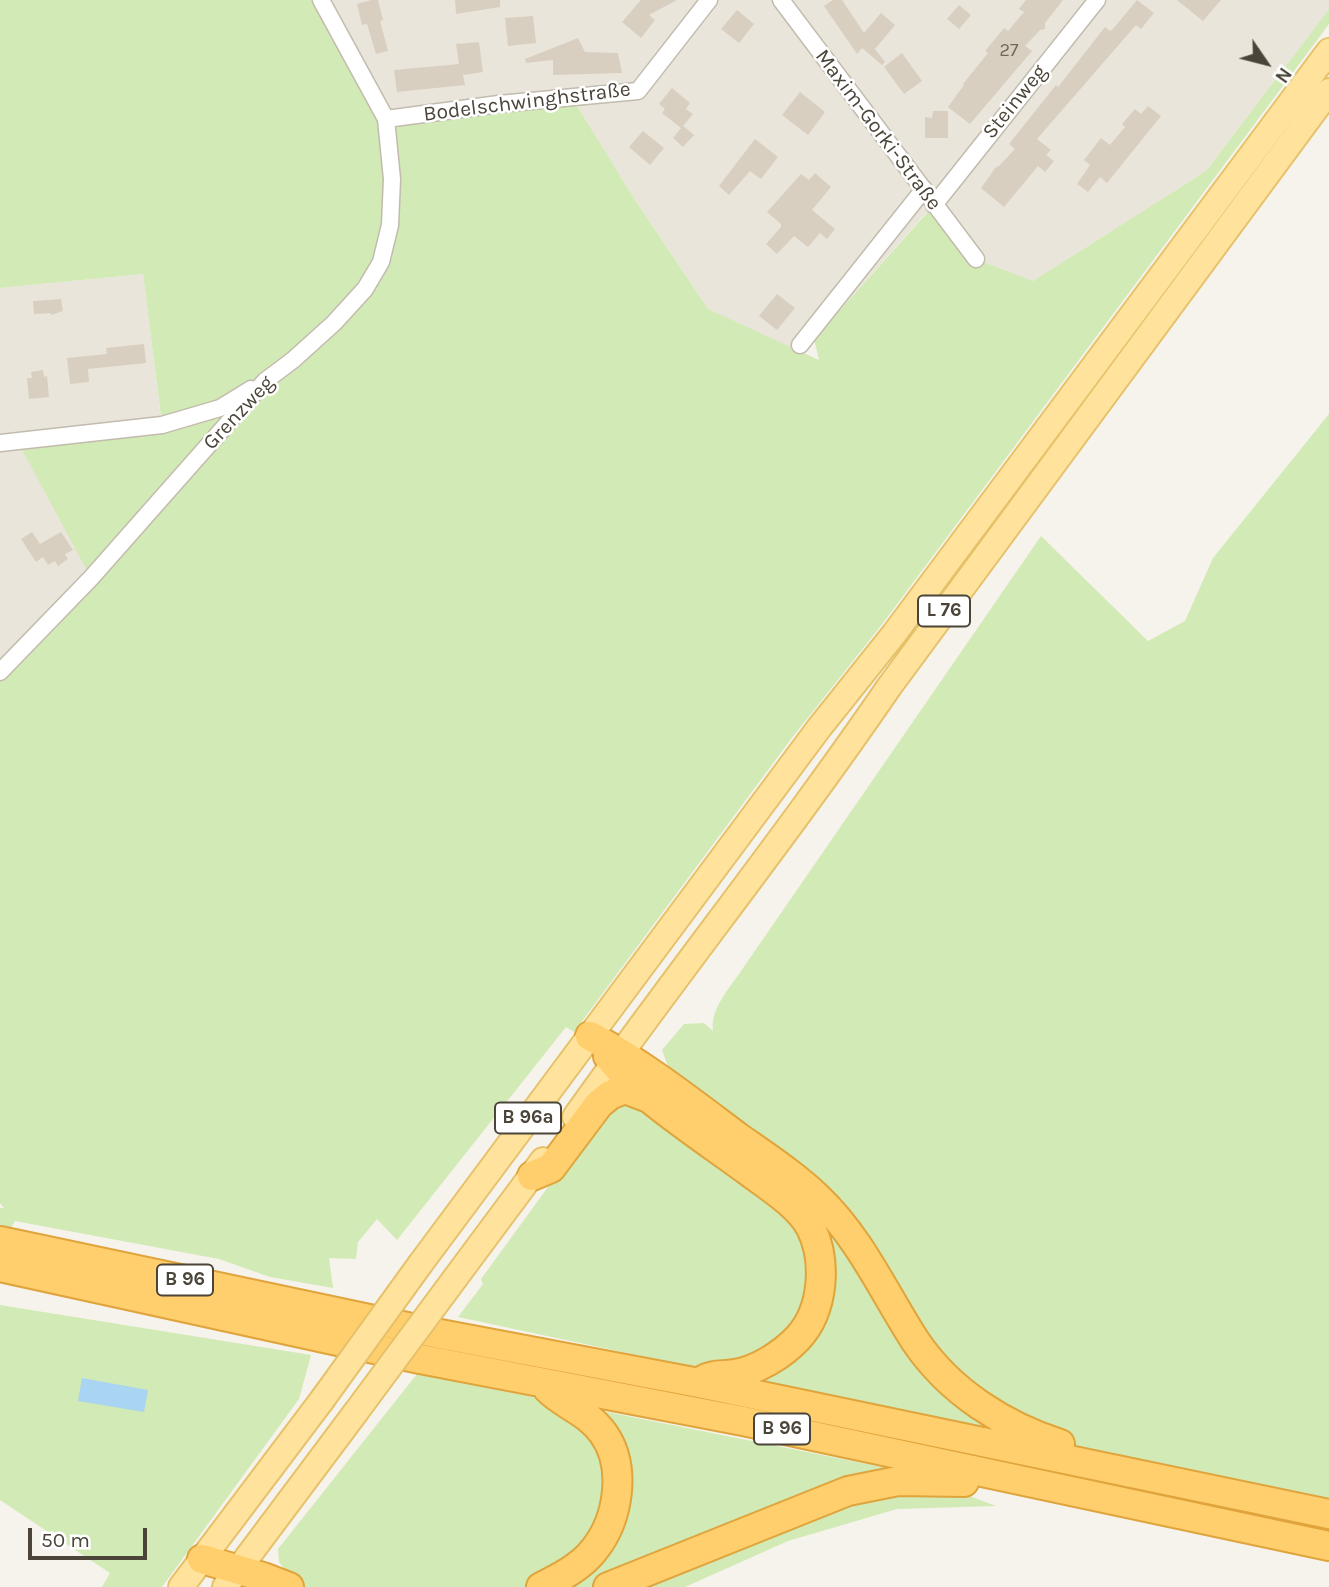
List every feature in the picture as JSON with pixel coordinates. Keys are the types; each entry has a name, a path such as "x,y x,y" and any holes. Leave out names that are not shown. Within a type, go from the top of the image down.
{"highway":[{"path":"590,1036 616,1057 646,1097"},
{"path":"616,1057 652,1072 818,1198 856,1240 917,1343 952,1382 974,1400 997,1417 1036,1436 1180,1483"},
{"path":"532,1176 551,1168 599,1104 610,1095 625,1089 646,1097 784,1198 810,1226 820,1255 821,1282 814,1312 799,1338 775,1357 753,1368 735,1374 711,1376 699,1383"},
{"name":"B 96","path":"0,1241 440,1334 699,1383 1329,1514"},
{"name":"B 96","path":"0,1267 406,1356 1022,1480 1329,1546"},
{"path":"541,1382 556,1397 588,1416 604,1434 617,1467 613,1512 607,1530 593,1551 573,1569 541,1587"},
{"path":"608,1587 848,1491 898,1481 957,1481 995,1486 1022,1480"},
{"path":"202,1559 231,1582 275,1580 289,1587"}],"main road":[{"name":"L 76","path":"590,1036 1329,51"},
{"name":"L 76","path":"616,1057 837,763 889,687 1329,91"},
{"name":"B 96a","path":"181,1587 590,1036"},
{"path":"231,1582 532,1176 616,1057"}],"street":[{"path":"321,0 386,119"},
{"name":"Bodelschwinghstraße","path":"386,119 499,104 638,91 709,0"},
{"name":"Maxim-Gorki-Straße","path":"781,0 976,259"},
{"name":"Steinweg","path":"934,205 1097,0"},
{"name":"Grenzweg","path":"0,671 91,578 265,381 334,323 365,289 382,262 390,225 392,179 386,119"},
{"path":"800,345 924,190"},
{"path":"0,443 162,425 220,408 265,381"}],"shaded area":[{"path":"321,0 1329,0 1329,9 1206,171 1033,281 976,259 933,205 800,355 708,309 637,203 572,98 386,119"},
{"path":"143,274 162,425 91,578 0,672 0,288"}],"green space":[{"path":"0,0 321,0 386,119 572,98 637,203 708,309 819,360 814,339 934,205 976,259 1033,281 1206,171 1329,9 1329,24 883,623 791,739 574,1032 566,1027 397,1240 377,1219 358,1242 356,1259 329,1258 333,1288 270,1277 219,1259 15,1221 11,1228 0,1226 0,1208 4,1208 0,1203 0,672 91,578 18,442 162,424 143,274 0,288"},
{"path":"1329,414 1329,1498 941,1420 458,1317 483,1284 481,1279 604,1110 670,1072 662,1050 684,1024 704,1023 713,1031 714,1015 726,992 1041,536 1148,641 1185,621 1213,558"},
{"path":"0,1305 311,1355 299,1399 162,1587 102,1587 110,1573 0,1500"},
{"path":"417,1374 907,1472 996,1506 897,1509 788,1541 685,1587 285,1587 287,1572 279,1562 278,1549"}],"water":[{"path":"82,1378 148,1390 144,1412 78,1401"}],"building":[{"path":"378,0 388,51 376,54 367,24 362,25 357,4"},
{"path":"455,0 500,0 500,7 456,14"},
{"path":"641,0 677,0 649,15 655,20 641,38 622,22"},
{"path":"833,0 842,0 864,33 881,13 895,25 875,49 885,62 882,65 862,48 857,54 824,6"},
{"path":"1026,0 1063,0 1045,23 1045,29 1040,30 1025,46 1032,51 970,124 948,107 988,53 985,51 1004,28 1008,31 1024,12 1019,9"},
{"path":"1137,0 1154,13 1141,29 1136,25 1037,139 1051,150 1046,155 1054,161 1045,172 1038,166 1004,207 981,188 996,167 1015,149 1009,144 1105,27 1112,30"},
{"path":"1177,0 1221,0 1203,21"},
{"path":"959,5 971,15 959,29 947,19"},
{"path":"737,10 754,24 739,43 721,29"},
{"path":"533,16 536,43 508,46 505,18"},
{"path":"578,38 585,52 618,53 622,73 553,75 553,60 526,63 525,59"},
{"path":"479,42 483,72 463,75 465,85 397,92 394,70 459,64 456,44"},
{"path":"902,53 922,81 904,94 884,67"},
{"path":"672,88 690,103 686,109 693,114 683,126 694,135 683,147 673,138 681,128 662,113 665,109 659,104"},
{"path":"800,92 825,112 808,135 782,115"},
{"path":"1148,106 1161,116 1107,183 1100,177 1088,192 1077,184 1090,165 1084,160 1101,138 1110,145 1125,127 1122,124 1135,109 1141,114"},
{"path":"933,111 948,111 948,138 925,138 925,117 932,118"},
{"path":"643,131 664,148 650,165 629,147"},
{"path":"755,139 778,157 761,179 750,171 729,195 719,186"},
{"path":"815,173 831,187 812,210 835,229 827,239 820,233 808,247 794,236 777,254 766,244 781,224 767,212 801,174 809,180"},
{"path":"777,294 795,308 777,330 759,316"},
{"path":"61,299 63,311 51,315 34,314 33,301"},
{"path":"144,344 146,363 88,369 89,382 70,384 67,358 107,354 106,348"},
{"path":"43,370 44,377 47,376 49,397 29,399 27,378 32,378 31,372"},
{"path":"32,532 40,544 61,532 73,550 65,554 68,559 58,566 55,561 48,565 43,557 36,562 21,539"}]}
